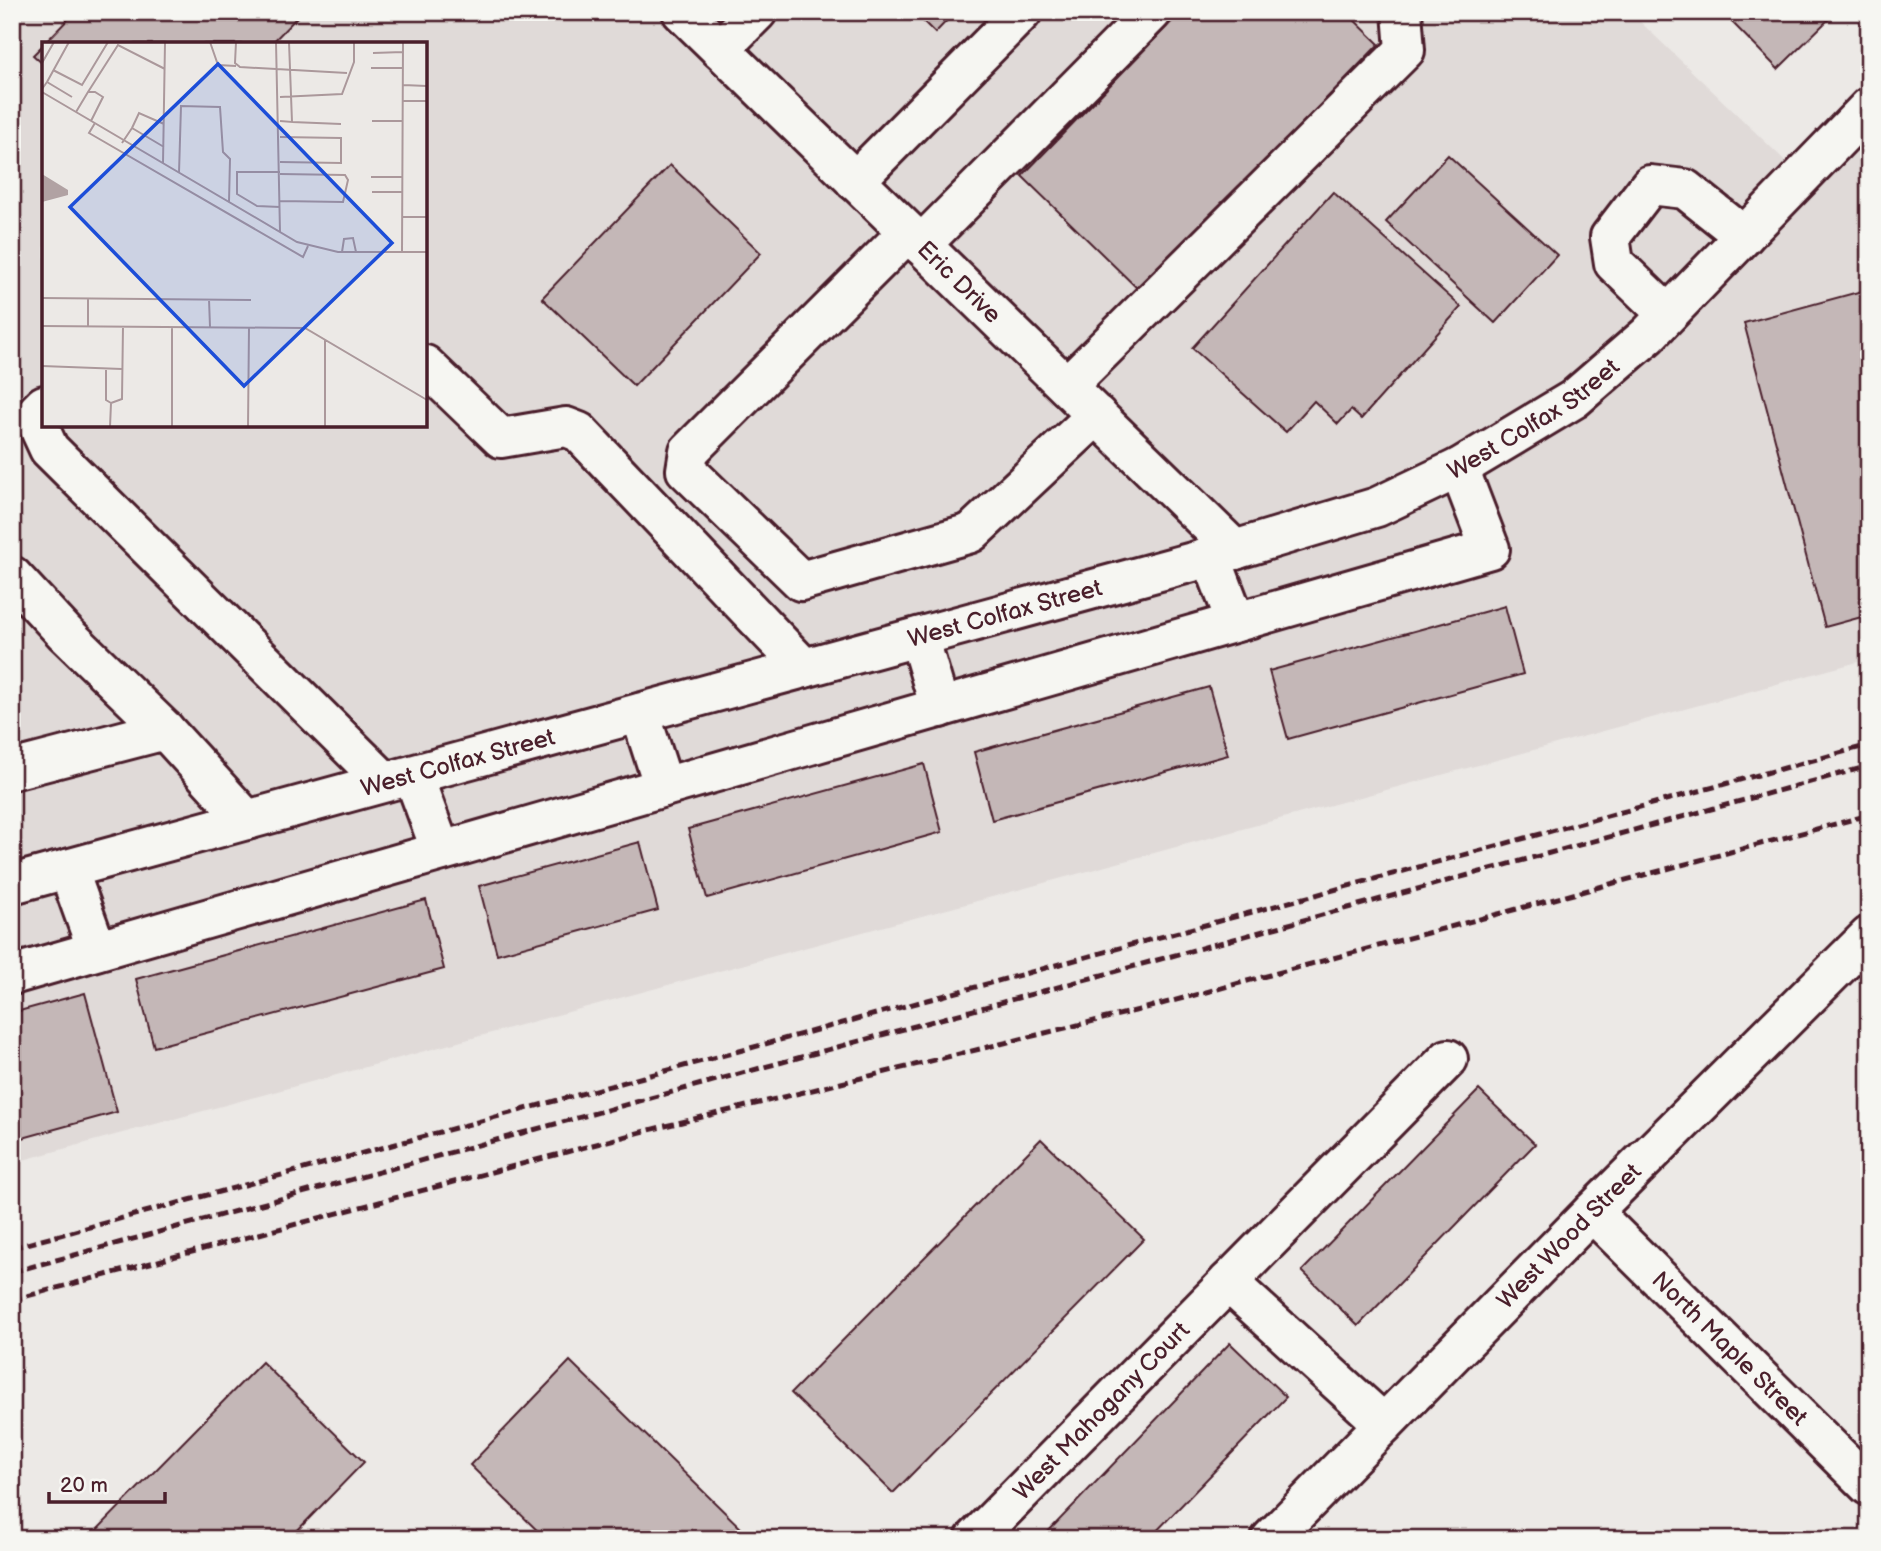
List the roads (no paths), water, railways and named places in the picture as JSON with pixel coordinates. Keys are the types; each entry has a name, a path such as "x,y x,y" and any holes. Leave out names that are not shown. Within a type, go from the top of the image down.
{"street":[{"name":"Eric Drive","path":"682,12 1097,415 1223,553"},
{"path":"720,49 757,12"},
{"path":"855,181 1022,12"},
{"path":"1097,415 971,533 802,581 686,470 689,451 1152,12"},
{"path":"1067,386 1405,50 1402,12"},
{"name":"West Colfax Street","path":"12,884 1223,553 1377,507 1459,468 1574,399 1648,335 1869,107"},
{"path":"1667,314 1614,264 1610,237 1650,186 1685,189 1744,236"},
{"path":"427,367 501,438 566,427 579,432 804,668"},
{"path":"42,407 38,411 37,423 49,449 398,779 441,851"},
{"path":"12,975 1490,549 1459,468"},
{"path":"1223,553 1236,622"},
{"path":"12,576 28,617 165,730 247,820"},
{"path":"919,636 940,708"},
{"path":"640,713 664,787"},
{"path":"12,770 165,730"},
{"path":"68,869 97,950"},
{"name":"West Wood Street","path":"1271,1539 1592,1212 1869,936"},
{"name":"West Mahogany Court","path":"975,1539 1448,1059"},
{"name":"North Maple Street","path":"1592,1212 1869,1486"},
{"path":"1228,1282 1384,1424"}],"railway":[{"path":"12,1248 1869,745"},
{"path":"12,1272 1869,766"},
{"path":"12,1300 649,1130 1135,1011 1869,815"}]}
